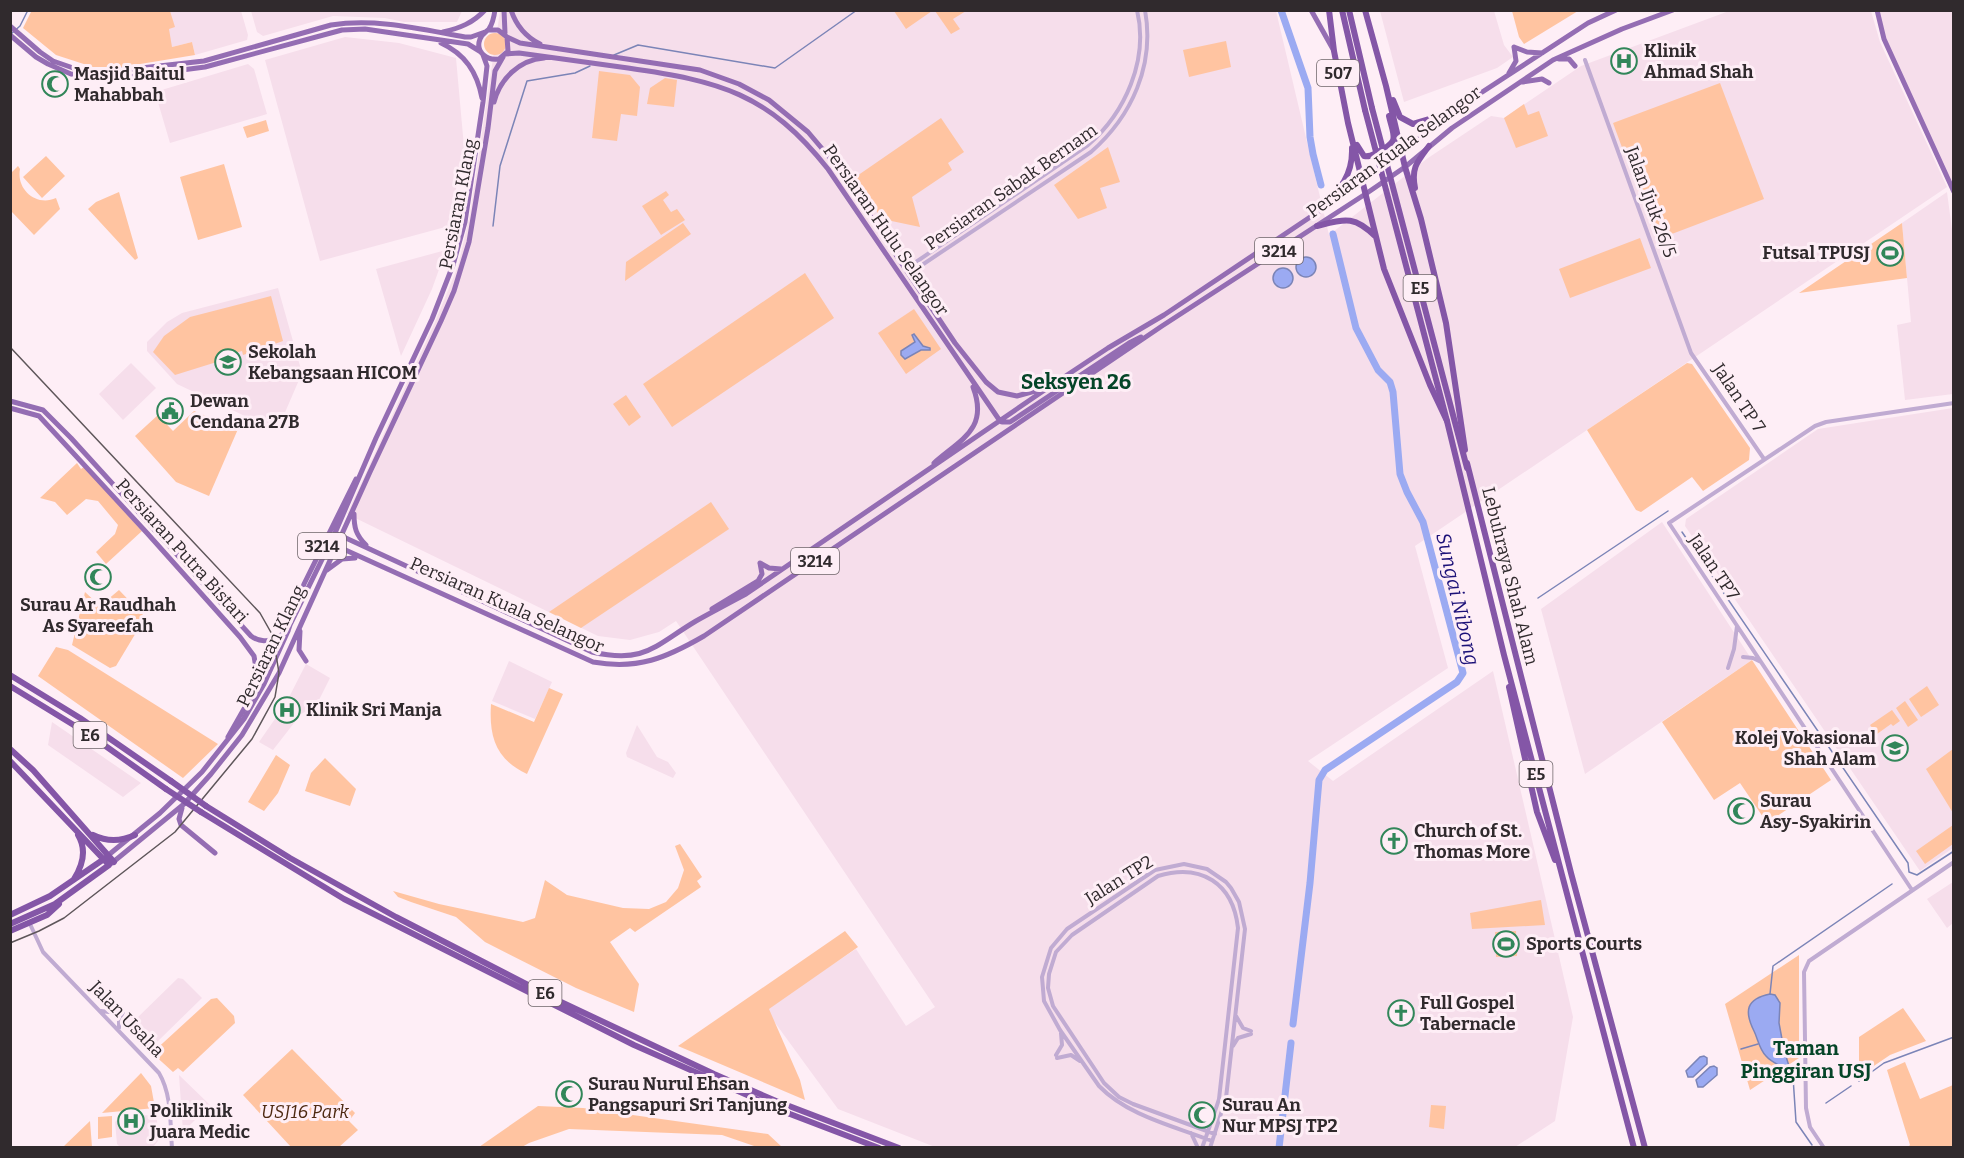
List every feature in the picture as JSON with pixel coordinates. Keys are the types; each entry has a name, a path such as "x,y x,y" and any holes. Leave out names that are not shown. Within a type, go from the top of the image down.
{"highway":[{"name":"507","path":"1329,10 1334,51 1348,123 1384,269 1447,422"},
{"name":"Lebuhraya Shah Alam","path":"1342,10 1365,110 1447,422 1504,655 1634,1148"},
{"name":"Lebuhraya Shah Alam","path":"1349,10 1372,108 1645,1148"},
{"name":"507","path":"1365,10 1405,167 1421,219 1446,323 1467,468"},
{"path":"1386,86 1400,117 1405,122 1421,123 1450,113"},
{"path":"1348,123 1364,156 1369,157 1390,146 1394,138 1385,97 1386,86"},
{"path":"1318,211 1343,184 1349,173 1352,160 1351,135"},
{"path":"1421,219 1413,176 1416,163 1429,146"},
{"path":"1317,226 1340,220 1355,221 1362,224 1376,237"},
{"name":"E6","path":"10,675 80,718 206,806 290,858 396,917 561,1002 756,1092 899,1148"},
{"name":"E6","path":"10,686 90,735 201,812 344,899 634,1045 715,1083 879,1148"},
{"path":"10,749 33,770 83,827 111,864 47,915 10,931"},
{"path":"10,761 74,828 106,857"},
{"path":"83,827 96,837 112,841 135,835"},
{"path":"72,882 80,871 83,855 81,840 74,828"},
{"path":"10,915 37,903 72,882 106,857"},
{"path":"10,924 44,910 68,896"}],"main road":[{"path":"439,32 463,27 485,10"},
{"path":"482,53 479,44 493,21 495,10"},
{"path":"322,31 365,29 468,44 494,60 504,56 509,46 503,28 504,10"},
{"path":"511,10 520,28 534,41 569,51"},
{"path":"1311,10 1334,51"},
{"name":"Persiaran Kuala Selangor","path":"335,533 592,652 624,657 647,652 784,569 1108,348 1164,315 1364,181 1450,113 1588,23 1616,10"},
{"name":"Persiaran Kuala Selangor","path":"330,543 363,560 410,578 593,662 610,665 647,663 669,655 704,636 1162,326 1367,193 1405,167 1429,146 1553,60 1622,29 1673,10"},
{"path":"1877,10 1884,39 1953,192"},
{"path":"11,27 15,36 36,57 71,74 85,77 128,77 205,64 352,22 379,22 471,38 486,31 498,30 506,36"},
{"name":"Persiaran Hulu Selangor","path":"506,36 520,43 700,70 739,84 769,100 826,151 901,264 986,382 998,392 1017,396 1052,386"},
{"path":"433,40 451,47 471,66 478,81 483,102"},
{"path":"1508,75 1516,60 1514,47 1527,52 1542,53"},
{"name":"Persiaran Klang","path":"289,628 304,584 361,470 435,311 453,266 465,222 483,102 487,66 482,53"},
{"name":"Persiaran Hulu Selangor","path":"504,56 519,53 567,59 711,83 750,99 783,121 802,138 828,169 1000,422"},
{"name":"Persiaran Klang","path":"111,864 184,804 242,735 279,673 441,321 462,267 469,242 495,71 504,56"},
{"path":"488,128 497,92 518,67 538,59 567,59"},
{"path":"1553,60 1569,59 1575,66"},
{"path":"1517,84 1542,79 1550,83"},
{"path":"1000,422 1010,422 1129,343 1162,326"},
{"path":"914,480 971,431 978,420 979,409 971,381"},
{"name":"Persiaran Putra Bistari","path":"10,401 43,410 252,636 257,640 267,641 289,628"},
{"name":"Persiaran Putra Bistari","path":"10,408 39,416 194,585 254,656 257,674 254,686 224,746"},
{"name":"Persiaran Klang","path":"106,857 135,835 202,772 224,746 254,703 335,533 361,470"},
{"path":"354,509 355,531 369,548"},
{"path":"321,578 330,567 342,559 350,557 363,560"},
{"path":"694,622 758,581 762,574 760,563 769,568 784,569"},
{"path":"299,630 299,650 306,661"},
{"path":"184,804 179,814 181,825 216,853"}],"street":[{"name":"Persiaran Sabak Bernam","path":"901,264 913,264 1088,145 1102,133 1121,108 1131,84 1140,48 1140,21 1137,10"},
{"name":"Persiaran Sabak Bernam","path":"912,279 916,269 1091,152 1107,137 1125,115 1139,86 1148,39 1145,10"},
{"name":"Jalan Ijuk 26/5","path":"1585,60 1691,353"},
{"path":"1131,84 1139,86"},
{"name":"Jalan TP 7","path":"1691,353 1764,459"},
{"name":"Jalan TP7","path":"1912,890 1669,523 1815,426 1826,422 1953,403"},
{"path":"1728,668 1734,650 1737,626"},
{"path":"1743,657 1753,658 1761,663"},
{"path":"1824,1148 1810,1126 1806,1108 1804,972 1806,966 1809,961 1953,862"},
{"name":"Jalan TP2","path":"1210,1148 1226,1098 1245,929 1239,902 1226,882 1207,869 1184,864 1155,870 1068,929 1057,939 1047,957 1042,986 1044,1001 1060,1030 1099,1086 1125,1108 1212,1141"},
{"name":"Jalan TP2","path":"1200,1148 1208,1131 1219,1099 1238,928 1237,915 1228,895 1222,888 1204,876 1190,871 1174,872 1158,876 1072,935 1056,952 1049,974 1048,988 1053,1006 1104,1083 1113,1091 1133,1104 1208,1131 1215,1134"},
{"name":"Jalan Usaha","path":"30,924 43,952 153,1065 164,1080 172,1148"},
{"path":"101,1011 109,1012 118,1009"},
{"path":"120,1031 118,1024 123,1012"},
{"path":"1231,1049 1238,1038 1251,1032 1244,1028 1236,1015"},
{"path":"1060,1030 1062,1045 1057,1056 1071,1055 1085,1065"},
{"path":"1196,1127 1213,1118"},
{"path":"1191,1133 1200,1148"}],"shaded area":[{"path":"251,10 462,11 457,22 404,22 385,18 333,16 263,36 257,32"},
{"path":"100,11 241,11 248,35 247,40 195,55 192,42 172,47"},
{"path":"500,11 1276,11 1329,235 1428,158 1491,116 1504,118 1581,66 1729,11 1871,11 1880,42 1947,187 1415,546 1448,668 1308,761 1333,781 1493,671 1573,1017 1555,1121 1515,1147 935,1147 838,1109 765,1009 856,949 906,1026 935,1007 676,621 659,632 630,640 598,636 347,514 435,322 458,266 470,214"},
{"path":"1380,11 1494,11 1504,45 1513,57 1497,68 1404,102"},
{"path":"1878,11 1953,11 1953,187 1884,39"},
{"path":"345,37 399,43 456,58 464,147 449,226 320,261 265,60"},
{"path":"248,64 254,69 267,114 170,143 155,92"},
{"path":"1947,192 1954,245 1953,394 1905,400 1897,325 1911,322 1902,223"},
{"path":"446,250 432,289 401,356 376,269"},
{"name":"Sekolah Kebangsaan HICOM","path":"278,288 302,373 277,431 177,384 147,351 147,342 167,322 182,313"},
{"path":"131,363 156,388 123,420 99,394"},
{"path":"1953,408 1953,848 1920,871 1685,526 1686,519 1818,429"},
{"path":"1662,522 1752,660 1585,774 1541,609"},
{"path":"509,661 552,682 535,719 492,701"},
{"path":"306,664 330,678 316,706 301,714 273,750 259,742 286,703"},
{"path":"52,722 141,783 123,797 48,745"},
{"path":"637,725 657,757 668,762 676,773 673,778 627,757 626,753"},
{"path":"1953,882 1953,923 1947,928 1927,899"},
{"path":"178,978 183,979 202,998 156,1043 151,1043 135,1028 135,1020"},
{"path":"179,1075 210,1105 183,1132"},
{"path":"151,1115 157,1119 158,1141 153,1147 120,1147 117,1144 115,1122 120,1117"}],"green space":[{"path":"32,10 170,11 175,27 169,29 172,47 192,42 195,55 122,67 93,67 56,55 23,28"},
{"path":"1512,10 1578,11 1524,44 1519,37"},
{"path":"894,11 932,11 906,29"},
{"path":"935,11 966,11 953,19 960,29 951,34"},
{"path":"495,33 503,36 506,44 503,52 495,55 487,52 484,44 487,36"},
{"path":"1226,41 1231,67 1189,77 1183,50"},
{"path":"599,71 630,75 640,87 637,116 621,114 617,141 592,138"},
{"path":"665,78 677,80 674,107 647,104 650,88"},
{"path":"1720,83 1764,199 1656,240 1613,123"},
{"path":"1524,104 1528,115 1539,111 1548,136 1516,148 1504,118"},
{"path":"941,118 964,152 948,163 952,170 912,197 920,227 882,219 854,178"},
{"path":"266,120 269,131 247,138 243,127"},
{"path":"1108,147 1120,182 1100,188 1107,208 1078,219 1054,185"},
{"path":"46,156 65,176 42,198 23,177"},
{"path":"224,164 242,227 198,240 180,177"},
{"path":"18,166 24,189 41,200 56,198 60,209 34,235 11,211 11,173"},
{"path":"666,191 669,195 663,200 671,212 677,209 685,220 661,235 642,206"},
{"path":"119,192 138,258 135,260 88,209 96,202"},
{"path":"683,223 691,234 625,281 626,262"},
{"path":"1902,223 1907,278 1799,293"},
{"path":"1640,238 1651,268 1570,298 1559,269"},
{"path":"805,273 834,318 672,427 643,384"},
{"path":"271,296 283,341 243,355 242,351 235,353 236,356 175,375 153,352 164,336 190,317"},
{"path":"914,309 941,349 906,374 878,333"},
{"path":"1687,363 1692,364 1750,448 1749,460 1703,491 1692,477 1641,512 1636,510 1587,430"},
{"path":"626,395 641,417 629,426 613,404"},
{"path":"194,411 238,429 209,496 176,482 135,436 158,415 173,431"},
{"path":"77,463 81,469 84,467 142,531 106,564 96,552 115,534 118,525 98,501 86,499 67,515 55,502 40,498"},
{"path":"711,502 729,529 581,628 549,612"},
{"path":"119,590 143,615 143,621 116,666 110,668 72,645 85,592 100,606"},
{"path":"56,647 68,650 218,744 183,778 38,676"},
{"path":"1752,660 1831,780 1767,823 1740,783 1714,800 1662,722"},
{"path":"1927,686 1939,705 1921,717 1909,699"},
{"path":"549,688 563,694 527,774 508,761 496,745 491,726 491,704 534,722"},
{"path":"1905,701 1918,720 1908,727 1896,708"},
{"path":"1892,710 1900,721 1893,726 1891,724 1877,734 1870,725"},
{"path":"1953,749 1953,813 1926,769"},
{"path":"276,755 290,765 278,793 264,811 248,802"},
{"path":"325,758 356,789 350,806 305,791 311,773"},
{"path":"1953,825 1953,844 1925,864 1916,851"},
{"path":"680,844 702,877 697,881 701,887 635,932 630,928 610,942 639,984 634,1012 576,988 485,942 456,917 398,897 393,891 439,904 523,922 535,918 545,880 567,895 623,908 649,909 666,902 678,888 684,870 675,846"},
{"path":"1541,900 1545,925 1472,929 1470,913"},
{"path":"845,931 858,947 769,1009 800,1080 805,1100 678,1046"},
{"name":"Sports Courts","path":"1516,931 1517,956 1496,957 1495,932"},
{"path":"1799,955 1799,1058 1750,1090 1725,1004"},
{"path":"217,998 234,1016 235,1023 183,1072 178,1068 173,1072 152,1053 211,999"},
{"path":"1903,1008 1926,1041 1890,1055 1859,1076 1859,1037"},
{"name":"USJ16 Park","path":"292,1049 355,1113 349,1121 358,1130 339,1147 291,1147 243,1095"},
{"path":"1905,1062 1920,1099 1953,1085 1953,1147 1908,1147 1910,1145 1887,1070"},
{"path":"141,1073 151,1086 155,1108 102,1113"},
{"path":"1431,1105 1446,1106 1444,1129 1429,1127"},
{"path":"538,1106 583,1108 768,1134 782,1147 757,1147 722,1135 569,1129 522,1147 479,1147"},
{"path":"112,1116 112,1137 98,1139 98,1117"},
{"path":"90,1121 92,1147 63,1147"}],"water":[{"path":"1306,257 1313,260 1316,267 1313,274 1306,277 1299,274 1296,267 1299,260"},
{"path":"1283,268 1290,271 1293,278 1290,285 1283,288 1276,285 1273,278 1276,271"},
{"path":"914,334 923,346 930,350 921,350 905,359 901,351 915,342 912,335"},
{"path":"1770,994 1775,995 1780,1003 1779,1023 1789,1066 1786,1069 1770,1060 1764,1053 1749,1017 1749,1007 1752,1003"},
{"path":"1704,1056 1707,1058 1707,1064 1693,1077 1688,1077 1686,1071"},
{"path":"1714,1066 1717,1068 1717,1075 1703,1087 1698,1087 1696,1080"}],"waterway":[{"path":"11,34 20,26 28,10"},
{"path":"614,55 638,45 775,68 857,10"},
{"name":"Sungai Nibong","path":"1281,10 1308,88 1310,137 1321,185"},
{"path":"493,226 500,166 527,81 575,73 590,66"},
{"name":"Sungai Nibong","path":"1293,1024 1310,883 1319,780 1325,770 1457,682 1463,673 1423,522 1400,474 1393,392 1390,382 1378,370 1356,328 1333,234"},
{"path":"1538,598 1668,511"},
{"path":"1682,532 1908,863 1909,872 1917,875 1954,851"},
{"path":"1770,994 1773,966 1892,884"},
{"path":"1859,1081 1884,1063 1954,1037"},
{"path":"1279,1148 1291,1043"},
{"path":"1741,1049 1758,1044"},
{"path":"1793,1077 1796,1122 1812,1145"},
{"path":"1826,1103 1851,1086"}],"tram line":[{"path":"10,347 260,613 273,636 279,673 275,697 252,739 175,832 64,918 10,943"}],"place":[{"name":"Klinik Ahmad Shah","path":"1624,61"},
{"name":"Masjid Baitul Mahabbah","path":"55,84"},
{"name":"Futsal TPUSJ","path":"1890,253"},
{"name":"Sekolah Kebangsaan HICOM","path":"228,362"},
{"name":"Dewan Cendana 27B","path":"170,411"},
{"name":"Surau Ar Raudhah As Syareefah","path":"98,577"},
{"name":"Klinik Sri Manja","path":"287,710"},
{"name":"Kolej Vokasional Shah Alam","path":"1895,748"},
{"name":"Surau Asy-Syakirin","path":"1741,811"},
{"name":"Church of St. Thomas More","path":"1394,841"},
{"name":"Sports Courts","path":"1506,944"},
{"name":"Full Gospel Tabernacle","path":"1401,1013"},
{"name":"Surau Nurul Ehsan Pangsapuri Sri Tanjung","path":"569,1094"},
{"name":"Surau An Nur MPSJ TP2","path":"1202,1115"},
{"name":"Poliklinik Juara Medic","path":"131,1121"}],"district":[{"name":"Seksyen 26","path":"1076,382"},
{"name":"Taman Pinggiran USJ","path":"1806,1060"}]}
